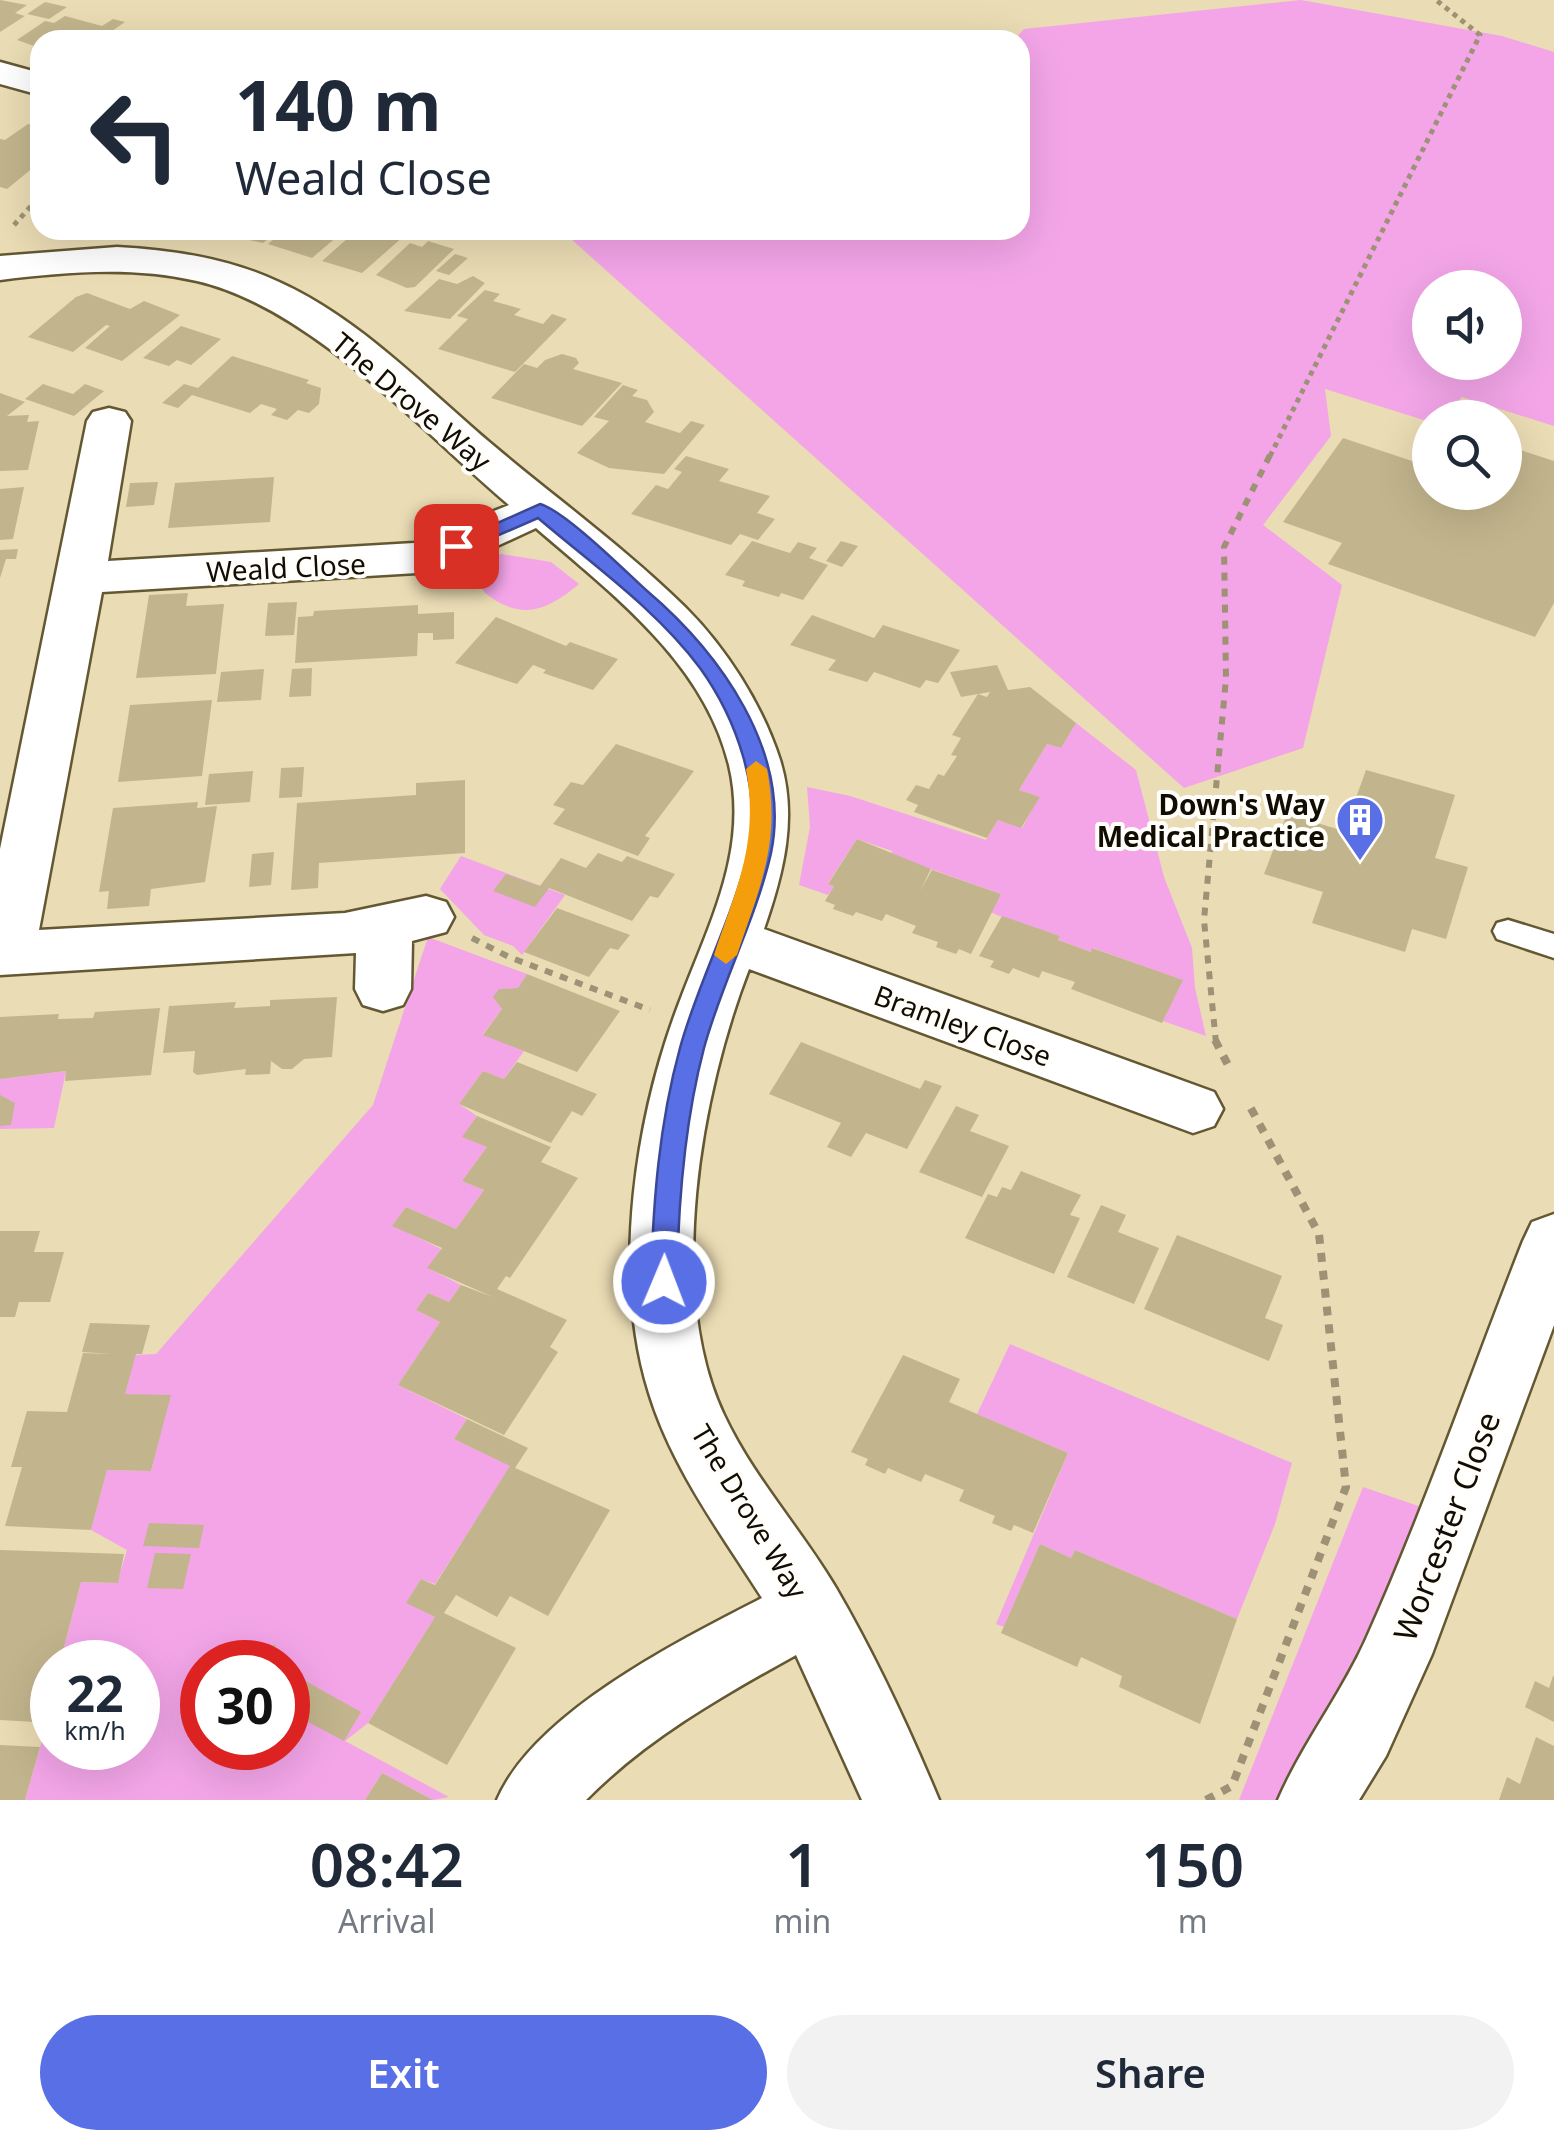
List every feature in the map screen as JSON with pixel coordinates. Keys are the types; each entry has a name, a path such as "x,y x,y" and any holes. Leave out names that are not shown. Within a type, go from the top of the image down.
{"street":[{"path":"0,74 30,82"},
{"name":"The Drove Way","path":"21,249 164,263 223,274 268,292 330,332 668,619 708,664 736,712 752,751 763,820 756,868 699,1028 679,1098 665,1214 664,1282 674,1363 702,1440 810,1610 901,1800"},
{"path":"109,421 81,578 3,954 345,934 405,922 383,989"},
{"name":"Weald Close","path":"81,578 417,558 540,510"},
{"name":"Bramley Close","path":"732,940 1223,1093"},
{"name":"Worcester Close","path":"1316,1800 1360,1730 1396,1654 1554,1241"},
{"path":"535,1800 587,1746 642,1704 706,1664 810,1610"}],"lane":[{"path":"1508,931 1554,946"}],"path":[{"path":"1206,1800 1233,1783 1346,1487 1319,1234 1223,1093 1215,1041 1204,920 1226,678 1224,547 1480,35 1436,0"},
{"path":"21,249 30,224"},
{"path":"509,957 699,1028"}],"shaded area":[{"path":"1301,0 1502,36 1554,52 1554,426 1522,416 1522,400 1412,400 1412,416 1325,389 1331,436 1263,525 1342,585 1303,748 1184,788 572,240 1030,240 1030,30 1023,30"},
{"path":"501,554 551,562 579,584 545,606 522,610 510,607 484,592 473,563"},
{"path":"1076,723 1136,770 1164,877 1192,948 1195,988 1206,1036 1163,1021 1182,980 1093,948 1091,952 1058,940 1060,936 997,915 991,912 1001,894 891,855 892,851 857,839 828,883 834,886 828,895 799,885 810,827 807,787 850,796 986,840 998,820 1022,828 1039,797 1019,790 1047,744 1061,748"},
{"path":"461,856 565,895 522,955 513,946 484,935 440,889"},
{"path":"428,937 527,974 518,988 500,989 494,997 502,1009 483,1034 524,1051 504,1079 483,1071 459,1104 477,1116 463,1137 487,1147 462,1181 484,1190 456,1229 406,1207 393,1225 441,1249 428,1268 461,1285 449,1302 428,1293 416,1310 440,1322 398,1385 467,1419 454,1439 511,1466 435,1584 421,1579 407,1603 435,1617 368,1723 345,1741 449,1797 433,1800 382,1773 365,1800 25,1800 34,1770 160,1770 160,1640 66,1640 81,1582 117,1583 127,1550 91,1530 107,1470 151,1471 170,1396 125,1394 135,1355 156,1354 373,1105"},
{"path":"66,1071 54,1128 0,1129 0,1079"},
{"path":"1010,1344 1292,1463 1275,1524 1237,1619 1075,1550 1071,1558 1040,1544 1004,1627 996,1624 1068,1453 977,1414"},
{"path":"1363,1487 1421,1507 1373,1619 1280,1800 1239,1800"}],"building":[{"path":"0,0 27,5 15,13 25,16 0,32"},
{"path":"45,2 67,7 49,19 27,14"},
{"path":"65,16 102,26 113,19 125,22 113,30 32,30 45,21 54,23"},
{"path":"30,31 30,45 17,40"},
{"path":"30,124 30,170 7,189 0,187 0,139 5,140"},
{"path":"273,240 333,240 312,258 268,244"},
{"path":"346,240 399,240 362,273 322,261"},
{"path":"428,241 454,249 415,287 407,288 376,275 410,243 422,247"},
{"path":"455,254 468,258 449,275 436,271"},
{"path":"473,276 485,283 450,319 404,311 439,279 457,284"},
{"path":"485,290 500,294 493,301 521,309 514,315 543,324 552,314 567,319 515,372 438,349 468,319 457,316"},
{"path":"87,293 130,309 144,301 180,315 122,361 85,348 110,326 106,325 73,352 28,337 76,297"},
{"path":"181,326 221,339 191,365 177,360 169,366 143,358"},
{"path":"562,354 576,358 579,363 573,369 622,383 582,426 491,398 524,364 537,368 545,360"},
{"path":"232,356 309,380 306,383 321,388 319,404 309,413 298,410 287,420 271,415 277,409 261,404 250,413 192,395 178,408 162,403 184,384 198,388"},
{"path":"43,384 73,394 85,384 104,391 74,416 25,399"},
{"path":"623,385 638,390 632,396 647,400 654,412 645,422 680,433 691,421 705,425 664,474 609,468 577,453 609,421 594,417"},
{"path":"0,393 25,402 7,416 29,415 27,422 39,421 28,470 0,471"},
{"path":"1343,438 1412,461 1412,510 1522,510 1522,451 1554,461 1554,603 1535,637 1328,564 1342,543 1283,522"},
{"path":"686,456 729,469 719,481 770,496 757,513 775,519 758,540 740,534 731,545 631,514 656,485 668,489 682,472 674,469"},
{"path":"274,477 270,522 168,528 175,483"},
{"path":"158,482 154,505 126,507 130,483"},
{"path":"24,487 13,539 0,540 0,489"},
{"path":"752,541 790,553 798,542 817,548 809,558 828,565 803,600 742,586 745,581 725,575"},
{"path":"841,541 858,546 842,567 826,561"},
{"path":"18,549 16,559 6,559 0,578 0,550"},
{"path":"188,593 186,606 224,604 216,674 136,678 149,595"},
{"path":"297,602 294,635 265,636 268,603"},
{"path":"418,605 418,614 454,612 454,639 433,640 433,633 418,633 417,656 295,663 298,617 313,616 314,611"},
{"path":"812,615 874,638 883,625 960,650 938,683 926,680 920,688 874,672 867,682 828,670 836,660 790,645"},
{"path":"496,617 566,646 570,642 618,659 593,690 543,673 546,670 533,665 517,684 455,663"},
{"path":"997,665 1008,690 1030,687 1076,723 1061,748 1047,744 1019,790 1040,797 1021,828 998,820 987,838 914,812 918,805 906,800 916,785 929,789 938,774 944,776 957,756 951,755 961,738 952,735 978,694 961,697 950,672"},
{"path":"312,668 311,696 289,697 292,669"},
{"path":"264,669 261,700 217,702 221,672"},
{"path":"212,700 202,776 118,782 130,705"},
{"path":"616,744 694,771 645,836 650,838 638,856 553,824 565,809 553,805 571,782 583,785"},
{"path":"304,767 302,797 279,798 281,768"},
{"name":"Down's Way Medical Practice","path":"1366,770 1455,795 1435,858 1468,867 1446,939 1412,929 1405,952 1312,923 1323,892 1264,874 1287,814 1344,831"},
{"path":"253,771 250,802 205,805 209,774"},
{"path":"465,780 465,853 319,863 318,888 291,890 297,803 416,795 416,783"},
{"path":"198,802 197,808 217,806 205,882 151,889 149,906 107,909 109,891 99,892 113,808"},
{"path":"857,839 931,869 920,891 932,870 1001,894 971,954 936,947 938,942 912,933 916,926 886,914 882,921 856,912 853,916 833,909 835,905 825,901 834,886 828,884"},
{"path":"274,852 271,885 249,887 252,854"},
{"path":"598,853 622,862 627,856 675,874 658,898 650,896 632,921 549,888 535,907 493,891 506,874 540,886 561,858 586,868"},
{"path":"557,908 630,935 618,950 610,948 589,977 524,952"},
{"path":"1002,916 1060,936 1058,940 1091,952 1092,948 1183,980 1162,1023 1071,989 1075,982 1042,971 1039,978 1013,968 1009,974 990,967 994,961 979,956"},
{"path":"527,974 620,1011 577,1072 483,1035 502,1009 493,997 499,989 518,988"},
{"path":"337,997 332,1057 304,1059 292,1069 282,1069 271,1061 270,1074 245,1075 246,1069 197,1075 193,1072 195,1051 163,1053 169,1006 236,1002 234,1008 270,1006 270,1000"},
{"path":"160,1008 151,1075 65,1081 66,1071 0,1079 0,1017 59,1014 58,1019 93,1018 95,1012"},
{"path":"801,1042 920,1089 925,1080 942,1086 907,1149 866,1133 851,1157 827,1147 841,1123 769,1094"},
{"path":"517,1062 597,1094 582,1116 572,1111 551,1143 459,1104 483,1071 504,1079"},
{"path":"0,1095 15,1103 11,1125 0,1126"},
{"path":"956,1106 979,1115 970,1131 1009,1146 982,1197 919,1172"},
{"path":"477,1116 551,1147 541,1162 578,1178 510,1278 506,1276 497,1289 567,1320 550,1347 558,1352 504,1435 398,1385 440,1322 416,1310 428,1293 449,1302 461,1285 493,1297 427,1268 442,1248 392,1226 406,1207 456,1229 484,1190 462,1181 487,1147 462,1137"},
{"path":"1021,1171 1081,1195 1070,1215 1080,1218 1054,1274 965,1238 988,1194 997,1197 1002,1187 1011,1190"},
{"path":"1101,1205 1126,1215 1118,1232 1159,1248 1134,1304 1067,1277"},
{"path":"0,1231 40,1231 34,1252 64,1252 50,1302 19,1302 15,1317 0,1317"},
{"path":"1177,1235 1282,1276 1265,1318 1283,1325 1269,1361 1144,1309"},
{"path":"90,1323 150,1325 142,1354 136,1354 125,1394 171,1395 151,1471 107,1470 91,1530 5,1526 22,1467 11,1467 27,1411 67,1412 83,1353 113,1354 82,1352"},
{"path":"903,1355 960,1379 949,1402 1068,1453 1033,1533 1014,1525 1011,1531 992,1523 995,1516 959,1501 964,1490 925,1474 921,1482 888,1468 885,1474 865,1465 868,1459 851,1452"},
{"path":"467,1419 528,1448 515,1468 610,1510 548,1616 510,1596 497,1617 456,1595 444,1613 516,1648 447,1765 368,1723 435,1617 406,1603 421,1579 435,1585 510,1466 454,1439"},
{"path":"149,1523 204,1525 199,1548 143,1546"},
{"path":"1040,1544 1071,1558 1075,1550 1237,1619 1200,1724 1119,1687 1122,1676 1081,1657 1077,1667 1001,1633"},
{"path":"0,1550 124,1554 118,1583 81,1582 66,1640 30,1640 30,1722 0,1720"},
{"path":"155,1553 191,1554 183,1589 147,1588"},
{"path":"1553,1676 1554,1722 1525,1707 1535,1681 1549,1688"},
{"path":"310,1684 361,1712 344,1741 310,1723"},
{"path":"1536,1737 1554,1746 1554,1800 1499,1800 1507,1777 1520,1784"},
{"path":"0,1745 30,1746 30,1770 33,1770 25,1800 0,1800"},
{"path":"382,1773 433,1800 365,1800"}],"slow traffic":[{"path":"726,955 760,852 763,807 756,769"}],"place":[{"name":"Down's Way Medical Practice","path":"1360,862"}],"route":[{"path":"456,546 540,510 668,619 708,664 736,712 752,751 762,794 760,852 693,1044 679,1098 665,1214 664,1282"}]}
